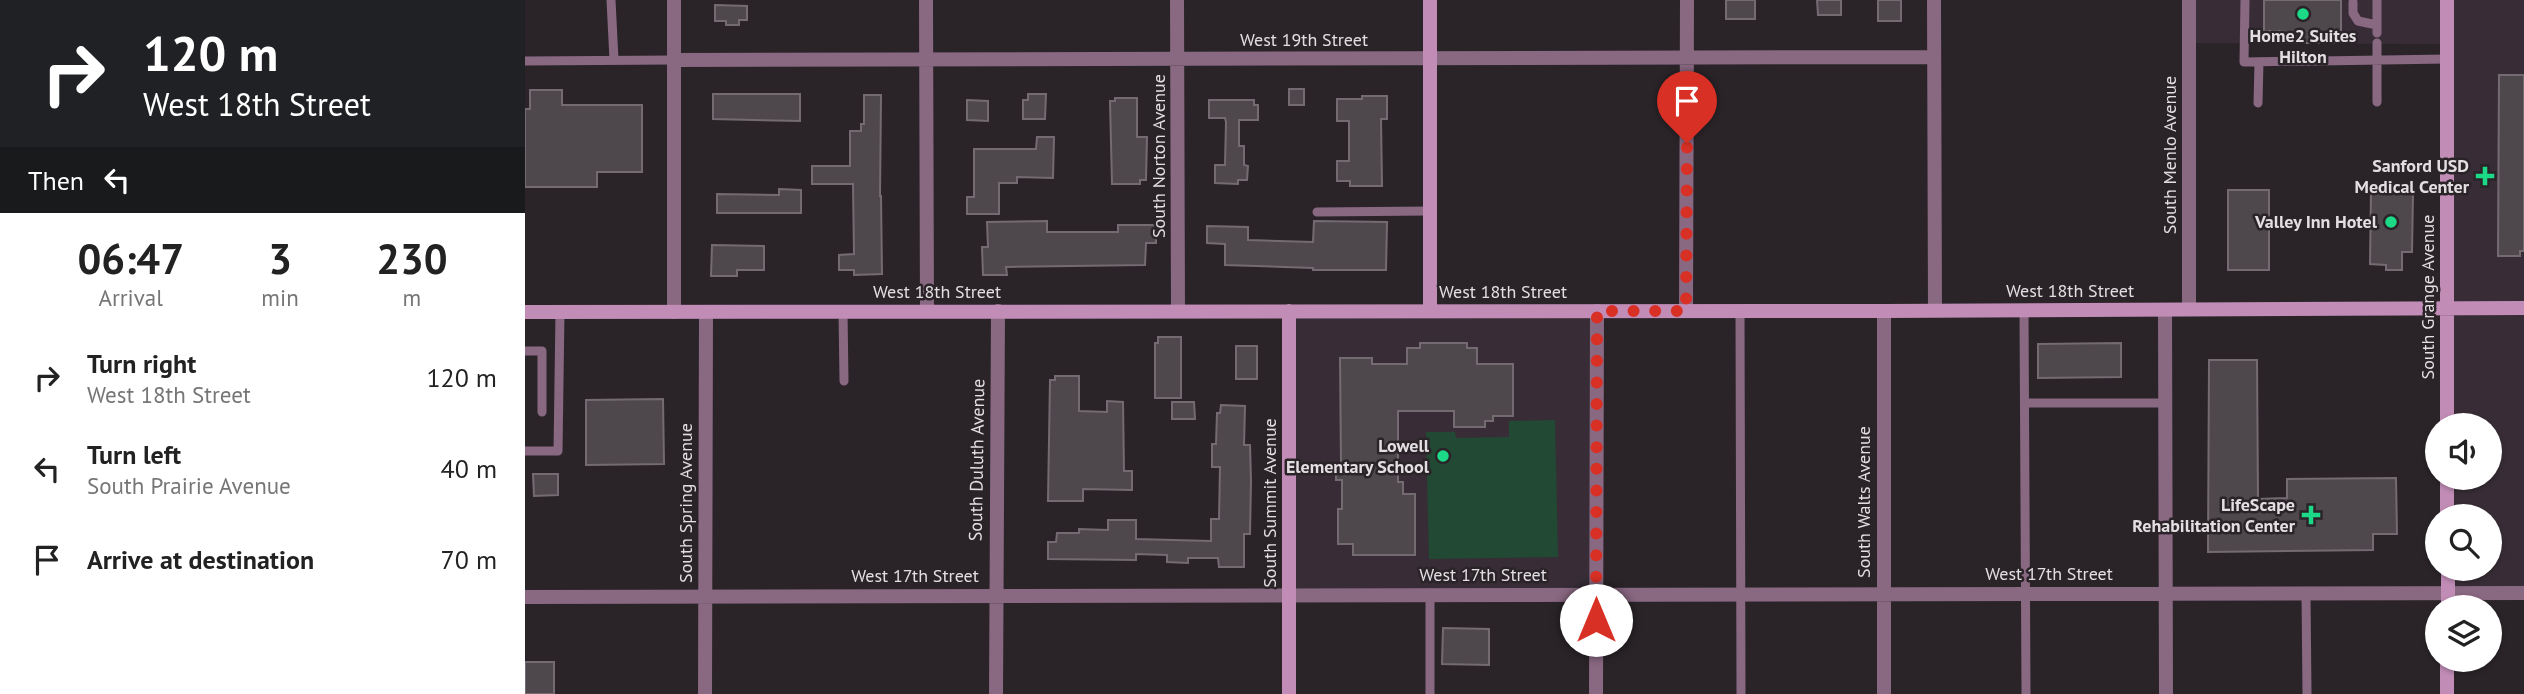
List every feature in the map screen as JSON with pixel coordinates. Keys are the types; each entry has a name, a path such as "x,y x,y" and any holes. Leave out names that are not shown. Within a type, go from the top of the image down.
{"street":[{"path":"674,0 674,312"},
{"path":"926,0 927,312"},
{"name":"South Norton Avenue","path":"1177,0 1178,312"},
{"path":"1430,0 1430,312"},
{"path":"1686,311 1687,0"},
{"path":"1934,0 1935,310"},
{"name":"South Menlo Avenue","path":"2189,0 2189,309"},
{"name":"South Grange Avenue","path":"2447,0 2447,413"},
{"name":"West 19th Street","path":"674,60 1933,57"},
{"name":"West 18th Street","path":"525,312 2524,308"},
{"path":"2165,310 2166,694"},
{"path":"1596,694 1597,311"},
{"name":"South Walts Avenue","path":"1884,311 1884,694"},
{"name":"South Spring Avenue","path":"705,694 706,312"},
{"name":"South Duluth Avenue","path":"996,694 998,312"},
{"name":"South Summit Avenue","path":"1289,312 1289,694"},
{"name":"West 17th Street","path":"525,597 2307,593 2425,599"},
{"name":"West 17th Street","path":"2502,595 2524,593"},
{"path":"2447,672 2447,694"}],"lane":[{"path":"611,0 614,61"},
{"path":"2245,0 2244,62 2447,58"},
{"path":"2377,0 2377,102"},
{"path":"2353,2 2353,13 2358,21 2377,34"},
{"path":"525,61 674,60"},
{"path":"2258,103 2259,62"},
{"path":"1317,212 1430,211"},
{"path":"2024,310 2025,694"},
{"path":"1740,311 1741,694"},
{"path":"525,451 558,451 560,312"},
{"path":"843,312 844,381"},
{"path":"525,351 542,351 542,412"},
{"path":"2025,403 2165,403"},
{"path":"1430,593 1430,694"},
{"path":"2307,593 2307,694"}],"shaded area":[{"name":"Sanford USD Medical Center","path":"2189,0 2524,0 2524,593 2448,593 2448,581 2502,581 2502,504 2447,504 2447,490 2502,490 2502,413 2447,413 2447,44 2189,43"},
{"name":"Lowell Elementary School","path":"1289,311 1597,311 1596,595 1290,594"}],"green space":[{"path":"1555,420 1558,557 1429,559 1426,432 1455,432 1456,438 1509,437 1509,421"}],"building":[{"path":"1726,0 1755,0 1755,19 1726,19"},
{"path":"1817,0 1841,0 1841,15 1818,15"},
{"path":"1878,0 1901,0 1901,21 1878,21"},
{"name":"Home2 Suites Hilton","path":"2264,0 2341,0 2341,43 2282,43 2283,31 2264,31"},
{"path":"715,5 747,6 747,20 739,20 739,25 726,25 726,21 715,21"},
{"path":"2499,75 2524,75 2524,251 2520,251 2520,256 2498,256"},
{"path":"1289,89 1304,89 1304,105 1289,105"},
{"path":"530,90 562,90 562,105 642,105 642,172 597,172 597,187 525,187 525,109 530,109"},
{"path":"713,94 800,94 800,121 713,119"},
{"path":"1028,94 1046,94 1045,119 1023,119 1023,100 1028,100"},
{"path":"864,95 881,95 882,274 854,275 854,270 839,270 839,255 854,254 853,184 812,184 812,166 850,166 850,131 861,131 861,124 864,124"},
{"path":"1362,96 1387,96 1387,119 1381,119 1382,186 1350,186 1350,181 1337,181 1337,161 1349,161 1349,121 1337,121 1337,99 1362,99"},
{"path":"1115,98 1137,98 1137,137 1147,137 1146,180 1140,180 1140,184 1112,184 1110,101 1115,101"},
{"path":"967,100 988,101 988,121 967,120"},
{"path":"1209,100 1254,100 1254,105 1258,105 1258,120 1239,120 1239,146 1244,146 1244,165 1248,166 1247,180 1238,180 1238,184 1215,183 1215,165 1225,165 1226,122 1225,118 1209,118"},
{"path":"1037,137 1054,137 1053,178 1017,177 1017,183 999,183 999,214 967,214 967,197 974,197 974,149 1036,149"},
{"path":"779,189 801,190 801,213 717,213 717,194 779,195"},
{"path":"2228,190 2269,190 2269,270 2228,270"},
{"name":"Valley Inn Hotel","path":"2371,193 2413,193 2412,252 2402,252 2402,270 2386,270 2386,265 2370,264"},
{"path":"1047,221 1047,232 1118,232 1118,225 1156,225 1156,243 1146,243 1145,265 1006,267 1007,275 983,275 982,247 988,247 987,222"},
{"path":"1314,221 1387,222 1386,270 1313,270 1225,265 1225,244 1207,243 1207,226 1248,227 1248,240 1313,242"},
{"path":"712,245 764,246 764,270 737,270 737,276 711,276"},
{"path":"1158,337 1181,337 1181,398 1155,398 1155,343 1158,343"},
{"path":"1420,343 1467,343 1467,348 1477,348 1477,364 1513,364 1513,416 1493,416 1493,421 1485,421 1485,427 1454,427 1454,411 1398,411 1398,482 1403,482 1403,494 1415,494 1415,555 1353,555 1353,544 1338,544 1338,509 1342,509 1342,480 1336,480 1336,464 1341,464 1340,358 1372,358 1372,364 1407,364 1407,348 1420,348"},
{"path":"2121,343 2121,377 2038,378 2038,344"},
{"path":"1236,346 1257,346 1257,379 1236,379"},
{"path":"2209,360 2257,360 2258,499 2287,498 2287,479 2396,478 2397,534 2373,534 2373,550 2208,552"},
{"path":"1055,376 1079,376 1079,411 1107,412 1107,401 1123,402 1124,471 1132,471 1132,490 1083,489 1083,501 1048,501 1050,380 1055,380"},
{"path":"663,399 664,464 586,465 586,400"},
{"path":"1172,402 1194,402 1195,419 1172,419"},
{"path":"1221,405 1245,406 1244,445 1250,445 1251,481 1250,534 1244,534 1244,567 1219,567 1218,558 1188,558 1188,563 1167,562 1167,555 1136,554 1136,560 1048,559 1048,542 1056,542 1057,533 1079,533 1079,529 1108,530 1108,520 1136,520 1136,539 1211,541 1211,519 1219,519 1220,467 1212,467 1212,444 1216,444 1217,413 1220,413"},
{"path":"533,474 558,474 558,495 534,496"},
{"path":"1443,628 1489,629 1489,665 1442,664"},
{"path":"525,662 554,662 554,694 525,694"}],"place":[{"name":"Home2 Suites Hilton","path":"2303,14"},
{"name":"Sanford USD Medical Center","path":"2485,176"},
{"name":"Valley Inn Hotel","path":"2391,222"},
{"name":"Lowell Elementary School","path":"1443,456"},
{"name":"LifeScape Rehabilitation Center","path":"2311,515"}],"route":[{"path":"1596,620 1597,311 1686,311 1687,143"}]}
